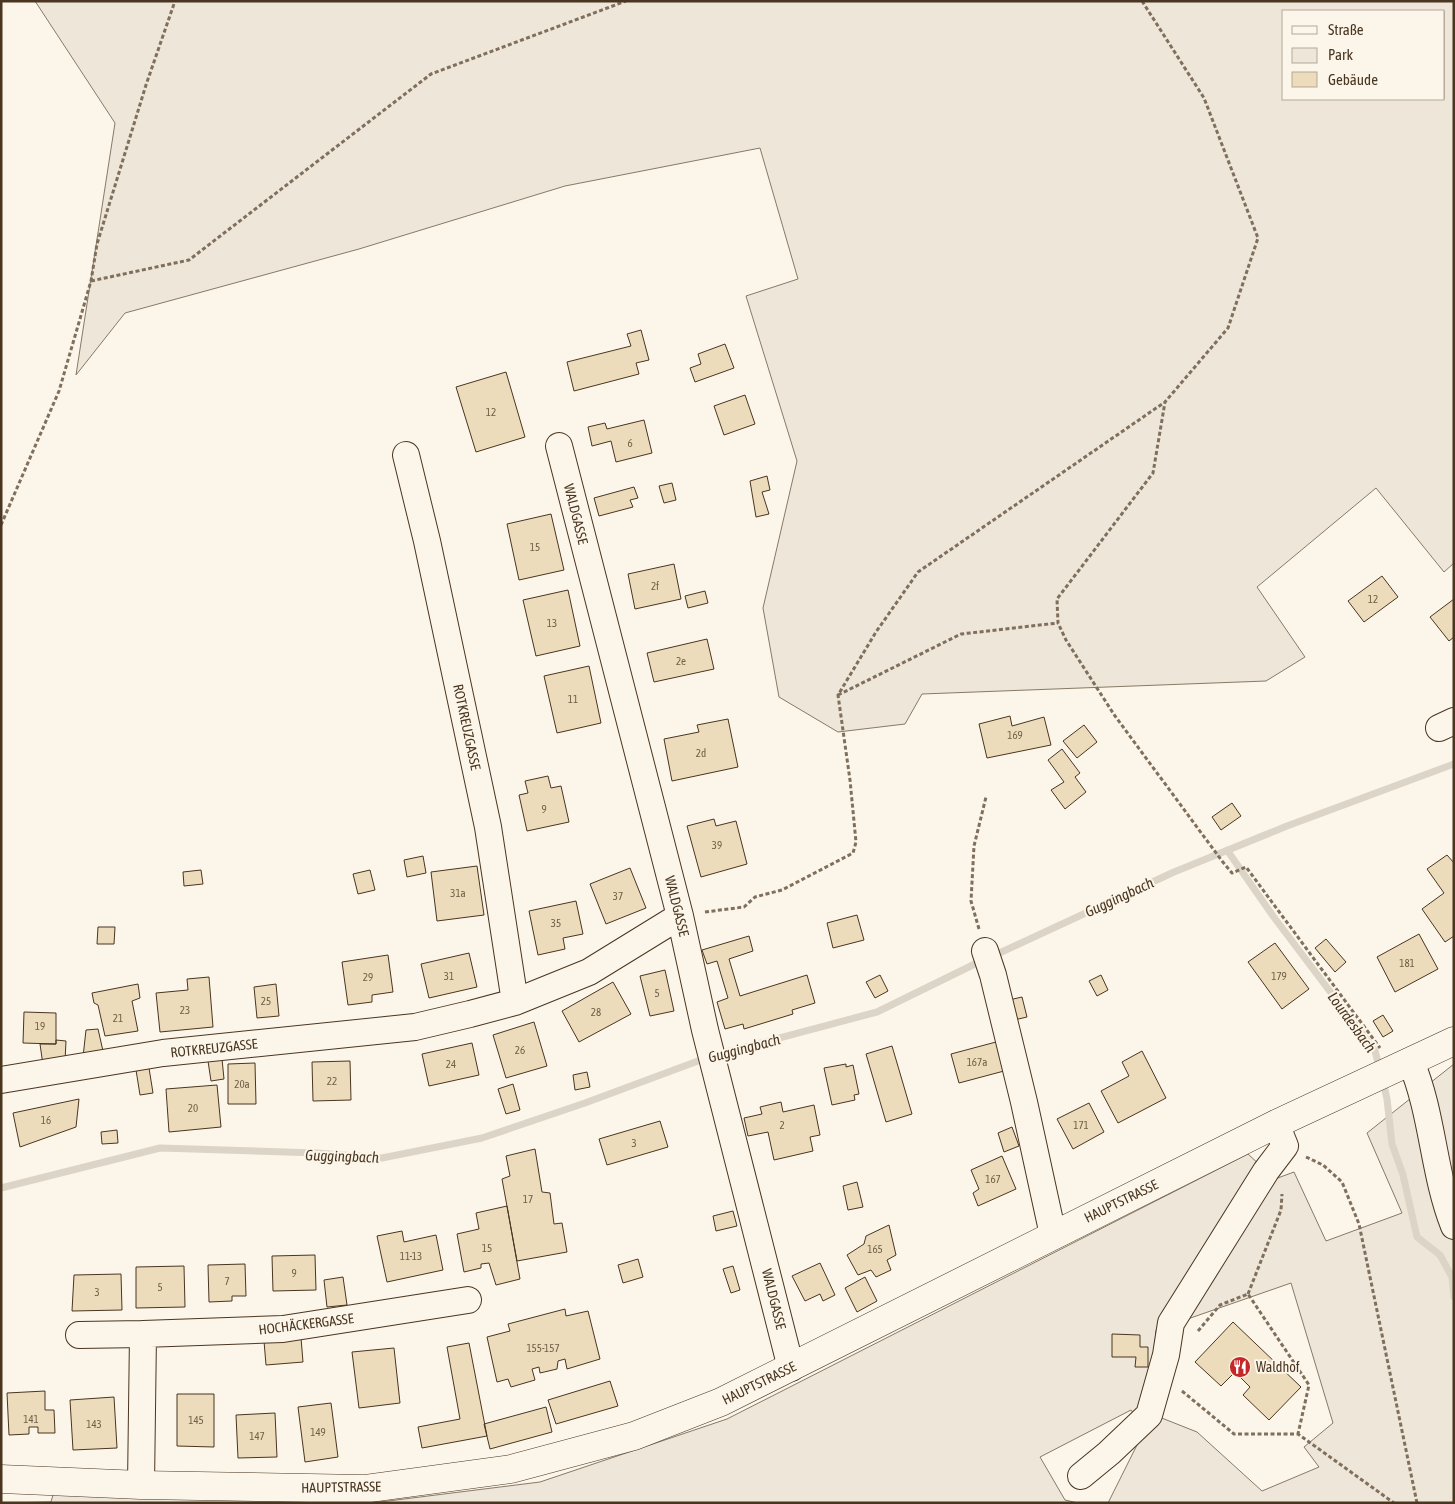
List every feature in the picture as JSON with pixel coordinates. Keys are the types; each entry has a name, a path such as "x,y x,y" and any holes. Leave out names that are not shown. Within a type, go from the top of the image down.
{"main road":[{"name":"HAUPTSTRASSE","path":"1,1479 141,1485 364,1489 511,1469 634,1436 722,1402 1053,1235 1280,1135 1360,1086 1454,1041"}],"street":[{"name":"WALDGASSE","path":"559,446 680,916 705,1030 791,1368"},
{"name":"ROTKREUZGASSE","path":"406,455 427,541 488,827 515,1002"},
{"name":"ROTKREUZGASSE","path":"1,1080 163,1053 415,1028 515,1002 589,972 680,916"},
{"path":"985,951 993,975 1024,1102 1053,1235"},
{"path":"1403,1066 1421,1086 1446,1205 1454,1226"},
{"path":"1080,1476 1109,1453 1148,1415 1166,1355 1171,1323 1266,1171 1280,1135"},
{"name":"HOCHÄCKERGASSE","path":"79,1335 283,1329 468,1300"},
{"path":"141,1485 143,1334"}],"path":[{"path":"1,525 58,390 91,281 103,226 146,85 175,1"},
{"path":"91,281 189,260 431,74 626,1"},
{"path":"680,916 744,907 755,897 782,890 853,853 856,842 850,780 838,695 876,632 918,572 1165,402 1228,328 1258,238 1204,98 1142,1"},
{"path":"1165,402 1154,473 1057,599 1058,623 1066,640 1116,716 1222,861 1232,873 1246,867 1379,1048 1398,1042 1403,1066"},
{"path":"838,695 961,634 1058,623"},
{"path":"985,951 971,901 974,846 986,797"},
{"path":"1280,1135 1323,1165 1342,1182 1359,1224 1417,1503"},
{"path":"1196,1332 1220,1305 1248,1294 1281,1210 1282,1192"},
{"path":"1248,1294 1309,1385 1298,1434"},
{"path":"1161,1374 1234,1434 1298,1434 1394,1503"}],"green space":[{"path":"35,1 1454,1 1454,563 1444,572 1376,488 1257,587 1305,657 1266,681 922,694 905,724 838,732 779,697 763,608 797,461 746,296 798,279 760,148 565,186 359,249 125,313 76,375 115,123"},
{"path":"1454,1064 1454,1503 1108,1503 1145,1429 1131,1410 1040,1457 1065,1500 1078,1503 1,1503 51,1502 54,1491 380,1502 540,1482 727,1419 1248,1154 1275,1179 1294,1172 1326,1241 1402,1213 1367,1133","holes":["1291,1283 1333,1423 1304,1447 1319,1467 1262,1491 1197,1432 1139,1409 1152,1381 1156,1330"]}],"building":[{"path":"641,330 649,360 636,363 639,374 574,391 567,362 631,346 627,334"},
{"path":"725,344 734,368 695,382 690,368 701,364 698,354"},
{"path":"506,372 525,437 476,452 456,387"},
{"path":"745,395 755,424 724,435 714,406"},
{"path":"644,420 652,453 616,462 611,441 592,446 588,427 605,423 607,429"},
{"path":"767,476 770,490 762,492 769,514 756,517 750,481"},
{"path":"672,483 676,500 664,503 659,486"},
{"path":"634,487 638,498 630,500 633,507 599,516 594,498"},
{"path":"551,514 564,570 519,580 507,524"},
{"path":"674,564 681,599 635,609 628,574"},
{"path":"1382,576 1398,597 1364,622 1348,601"},
{"path":"568,590 580,646 536,656 523,600"},
{"path":"705,591 708,603 688,608 685,596"},
{"path":"1454,599 1454,637 1449,641 1430,617"},
{"path":"707,639 714,669 654,682 647,653"},
{"path":"589,666 601,723 557,733 544,676"},
{"path":"1010,716 1012,726 1044,717 1051,745 987,758 979,724"},
{"path":"728,719 738,767 672,781 664,739 699,732 697,725"},
{"path":"1084,725 1097,742 1077,758 1063,741"},
{"path":"1062,749 1080,773 1075,777 1086,792 1065,809 1051,790 1064,782 1048,760"},
{"path":"548,776 551,788 561,786 569,822 527,831 519,795 528,793 525,781"},
{"path":"1232,803 1241,816 1221,830 1212,817"},
{"path":"714,819 716,826 736,821 747,864 701,877 687,826"},
{"path":"1447,855 1454,863 1454,936 1445,942 1422,909 1444,893 1427,869"},
{"path":"423,856 426,873 407,877 404,860"},
{"path":"477,866 484,915 437,921 431,872"},
{"path":"630,868 646,908 606,924 590,884"},
{"path":"201,870 203,884 184,886 183,872"},
{"path":"370,870 375,890 358,894 353,874"},
{"path":"576,901 583,934 563,938 565,949 538,955 529,911"},
{"path":"857,915 864,940 833,948 827,923"},
{"path":"98,927 115,927 114,944 97,944"},
{"path":"1419,934 1438,969 1395,992 1377,957"},
{"path":"749,936 753,951 729,959 740,996 807,975 815,1003 792,1010 793,1014 744,1029 743,1024 725,1029 717,1002 728,998 717,961 707,964 702,950"},
{"path":"1326,939 1346,962 1335,972 1315,948"},
{"path":"1275,943 1309,989 1282,1009 1248,962"},
{"path":"469,953 477,987 429,998 421,964"},
{"path":"388,955 393,992 372,995 372,1002 348,1005 342,962"},
{"path":"665,970 674,1011 650,1016 640,976"},
{"path":"880,975 888,991 875,998 866,982"},
{"path":"1101,975 1108,990 1097,996 1089,981"},
{"path":"209,977 213,1027 160,1032 156,993 188,990 187,979"},
{"path":"613,982 631,1014 579,1042 562,1011"},
{"path":"138,984 140,998 132,1001 138,1031 105,1036 98,1005 94,1003 92,993"},
{"path":"276,984 279,1016 257,1018 254,987"},
{"path":"1022,997 1027,1017 1014,1020 1009,1000"},
{"path":"24,1012 56,1013 56,1044 23,1043"},
{"path":"1383,1015 1393,1031 1383,1037 1373,1021"},
{"path":"534,1022 547,1066 506,1078 493,1035"},
{"path":"98,1029 103,1051 83,1057 86,1030"},
{"path":"56,1040 66,1041 65,1061 43,1065 40,1044 56,1044"},
{"path":"996,1042 1004,1071 959,1083 951,1054"},
{"path":"472,1043 479,1075 429,1086 422,1054"},
{"path":"892,1046 912,1114 886,1122 866,1054"},
{"path":"1142,1051 1166,1098 1118,1123 1101,1091 1129,1076 1122,1062"},
{"path":"222,1059 224,1079 211,1081 208,1061"},
{"path":"350,1061 351,1100 313,1101 312,1062"},
{"path":"255,1063 256,1104 228,1104 228,1064"},
{"path":"846,1064 846,1067 853,1065 859,1094 854,1095 855,1100 832,1105 824,1068"},
{"path":"149,1068 153,1093 140,1095 136,1070"},
{"path":"587,1072 590,1087 575,1090 573,1075"},
{"path":"513,1084 520,1110 506,1114 498,1089"},
{"path":"217,1085 221,1127 169,1132 166,1089"},
{"path":"79,1099 76,1127 20,1147 13,1113"},
{"path":"781,1102 783,1112 814,1105 820,1135 810,1137 813,1151 774,1160 768,1132 748,1136 744,1118 762,1114 760,1107"},
{"path":"1089,1103 1104,1132 1073,1149 1057,1119"},
{"path":"660,1121 668,1147 607,1165 599,1139"},
{"path":"1012,1127 1019,1146 1004,1152 998,1133"},
{"path":"117,1130 118,1143 102,1144 101,1132"},
{"path":"535,1149 542,1192 550,1193 554,1224 562,1223 567,1252 517,1261 502,1179 510,1176 506,1156"},
{"path":"1002,1156 1016,1189 978,1206 973,1193 979,1189 971,1170"},
{"path":"857,1182 863,1207 848,1210 843,1186"},
{"path":"507,1206 520,1279 496,1285 489,1263 481,1264 481,1268 464,1272 457,1234 479,1229 476,1213"},
{"path":"733,1211 737,1226 716,1231 713,1216"},
{"path":"889,1225 896,1255 887,1260 891,1270 876,1277 871,1270 858,1275 847,1255 864,1244 866,1236"},
{"path":"402,1231 404,1242 436,1235 443,1270 387,1282 377,1236"},
{"path":"315,1255 316,1290 273,1291 272,1256"},
{"path":"638,1259 643,1277 623,1283 618,1265"},
{"path":"820,1263 835,1295 823,1301 820,1294 805,1301 792,1276"},
{"path":"245,1264 246,1296 232,1296 232,1301 209,1302 208,1265"},
{"path":"184,1266 185,1307 136,1308 136,1267"},
{"path":"733,1266 740,1290 731,1293 723,1269"},
{"path":"121,1274 122,1310 72,1311 74,1275"},
{"path":"343,1277 347,1305 327,1307 324,1280"},
{"path":"865,1277 877,1301 857,1312 845,1288"},
{"path":"565,1309 566,1316 588,1311 600,1359 567,1369 565,1359 558,1361 557,1369 540,1373 539,1367 532,1369 535,1380 511,1387 508,1379 497,1382 487,1337 510,1331 508,1324"},
{"name":"Waldhof","path":"1233,1322 1301,1387 1269,1420 1243,1395 1250,1387 1235,1372 1221,1386 1195,1362"},
{"path":"1112,1334 1140,1335 1140,1347 1148,1347 1148,1367 1135,1367 1136,1357 1112,1357"},
{"path":"301,1338 303,1362 266,1365 264,1341"},
{"path":"469,1343 487,1436 422,1448 418,1427 460,1419 447,1347"},
{"path":"394,1348 400,1403 359,1408 352,1352"},
{"path":"610,1381 618,1406 556,1424 548,1400"},
{"path":"45,1391 45,1410 54,1410 55,1433 38,1433 38,1427 29,1427 29,1434 9,1435 7,1393"},
{"path":"177,1394 214,1394 214,1447 177,1446"},
{"path":"114,1397 117,1448 73,1450 70,1400"},
{"path":"331,1403 338,1457 305,1462 298,1407"},
{"path":"546,1407 552,1432 490,1449 484,1424"},
{"path":"275,1413 277,1457 238,1458 236,1415"}],"waterway":[{"name":"Guggingbach","path":"993,956 1174,872 1287,826 1454,764"},
{"name":"Lourdesbach","path":"1227,850 1273,916 1375,1051 1380,1070"},
{"name":"Guggingbach","path":"716,1055 877,1012 983,960"},
{"name":"Guggingbach","path":"1,1188 160,1148 317,1153 382,1158 482,1138 585,1103 706,1058"},
{"name":"Lourdesbach","path":"1383,1081 1392,1144 1403,1175 1417,1237 1440,1255 1452,1277 1454,1297"}],"place":[{"name":"Waldhof","path":"1240,1367"}]}
